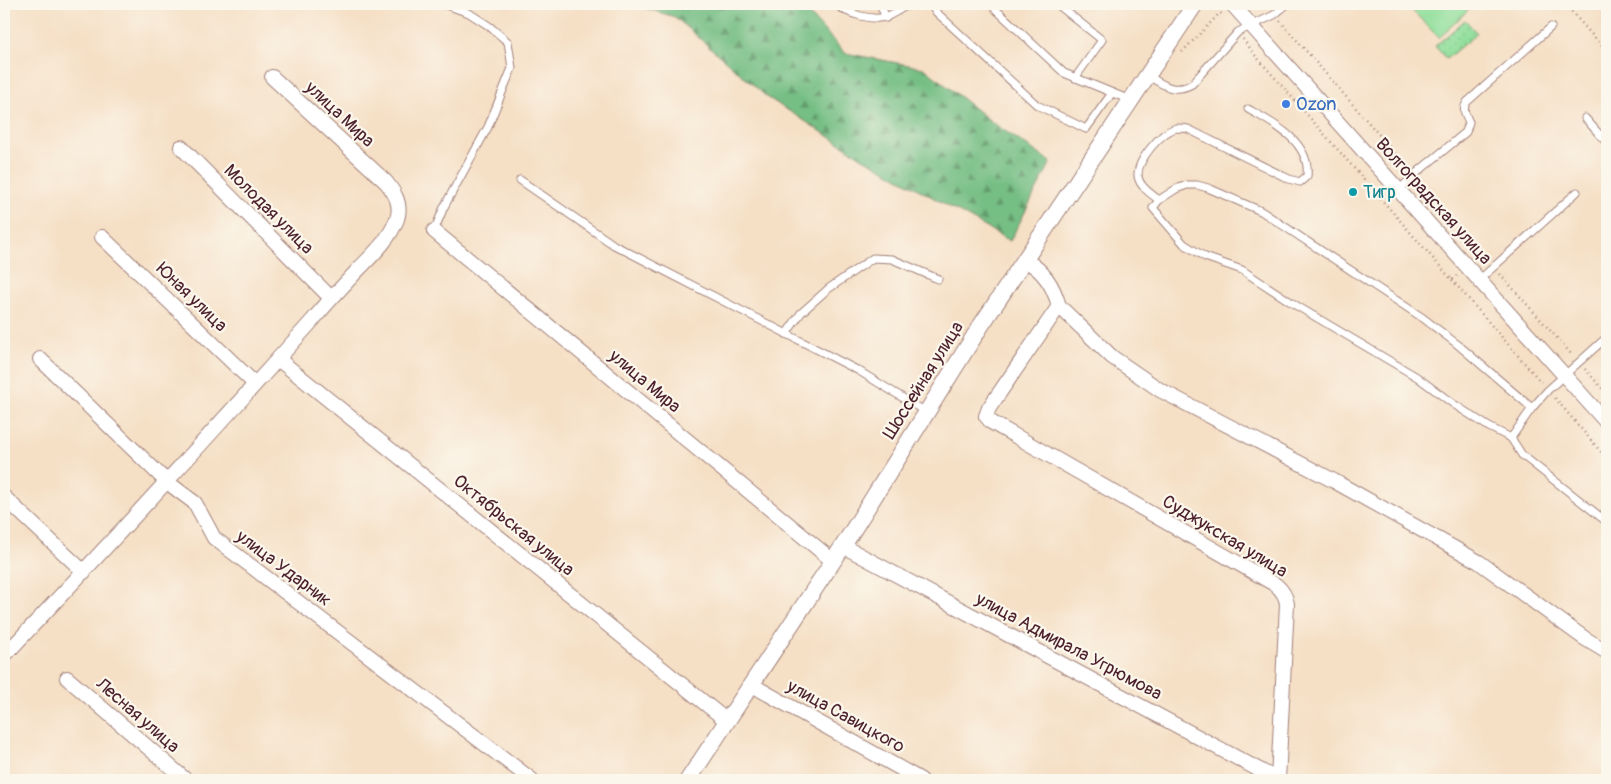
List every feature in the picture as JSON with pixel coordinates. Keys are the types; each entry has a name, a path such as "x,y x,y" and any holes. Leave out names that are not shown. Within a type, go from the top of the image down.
{"street":[{"name":"Шоссейная улица","path":"688,780 843,546 926,412 1024,260 1195,4"},
{"name":"Волгоградская улица","path":"1232,4 1607,423"},
{"name":"улица Мира","path":"272,77 386,182 394,192 399,204 398,218 391,232 376,251 331,298"},
{"name":"Молодая улица","path":"180,147 331,298"},
{"name":"улица Мира","path":"434,231 833,561"},
{"name":"Юная улица","path":"102,237 256,384"},
{"path":"1024,260 1036,267 1047,278 1055,291 1059,306 1112,357 1160,390 1334,481 1479,562 1607,652"},
{"path":"4,656 167,482 331,298"},
{"name":"Суджукская улица","path":"1059,306 989,408 986,416 991,422 1268,580 1282,590 1287,604 1278,780"},
{"name":"улица Ударник","path":"40,359 167,482 195,503 214,538 532,780"},
{"name":"Октябрьская улица","path":"278,359 727,721"},
{"path":"4,497 84,572"},
{"name":"улица Адмирала Угрюмова","path":"843,546 1278,780"},
{"name":"Лесная улица","path":"67,678 186,780"},
{"name":"улица Савицкого","path":"752,684 922,780"}],"lane":[{"path":"434,231 444,207 488,127 512,68 508,42 489,26 469,13 443,4"},
{"path":"836,4 857,16 886,18 908,4"},
{"path":"880,4 886,18"},
{"path":"930,4 935,11 1037,106 1086,129 1112,93"},
{"path":"990,4 1064,74 1131,100"},
{"path":"1057,4 1102,40 1076,78"},
{"path":"1147,75 1171,88 1183,89 1192,84 1238,32 1274,15 1287,4"},
{"path":"1400,190 1414,175 1466,132 1469,122 1464,111 1467,102 1551,27"},
{"path":"1158,200 1143,187 1138,178 1139,167 1145,155 1167,132 1178,128 1188,129 1289,179 1300,182 1307,176 1308,165 1302,152 1288,132 1248,109"},
{"path":"1585,118 1607,143"},
{"path":"520,180 614,246 859,371 926,412"},
{"path":"1532,408 1457,344 1423,318 1261,211 1208,188 1196,185 1187,185 1176,189 1158,200 1153,208 1184,244 1205,257 1242,270 1297,306 1417,377 1452,403 1511,438 1522,455 1607,522"},
{"path":"1479,280 1577,192"},
{"path":"786,334 801,313 828,289 873,258 892,259 938,279"},
{"path":"1511,438 1532,408 1548,390 1607,337"}],"path":[{"path":"1565,4 1607,52"},
{"path":"1220,13 1607,459"},
{"path":"1274,15 1607,394"},
{"path":"1452,280 1482,253"}],"green space":[{"path":"632,4 800,4 845,53 924,68 993,123 1051,162 1010,241 863,158 767,97 675,17"},
{"path":"1406,4 1474,4 1439,38"},
{"path":"1465,20 1477,33 1446,59 1435,46"}],"place":[{"name":"Ozon","path":"1286,104"},
{"name":"Тигр","path":"1353,192"}]}
